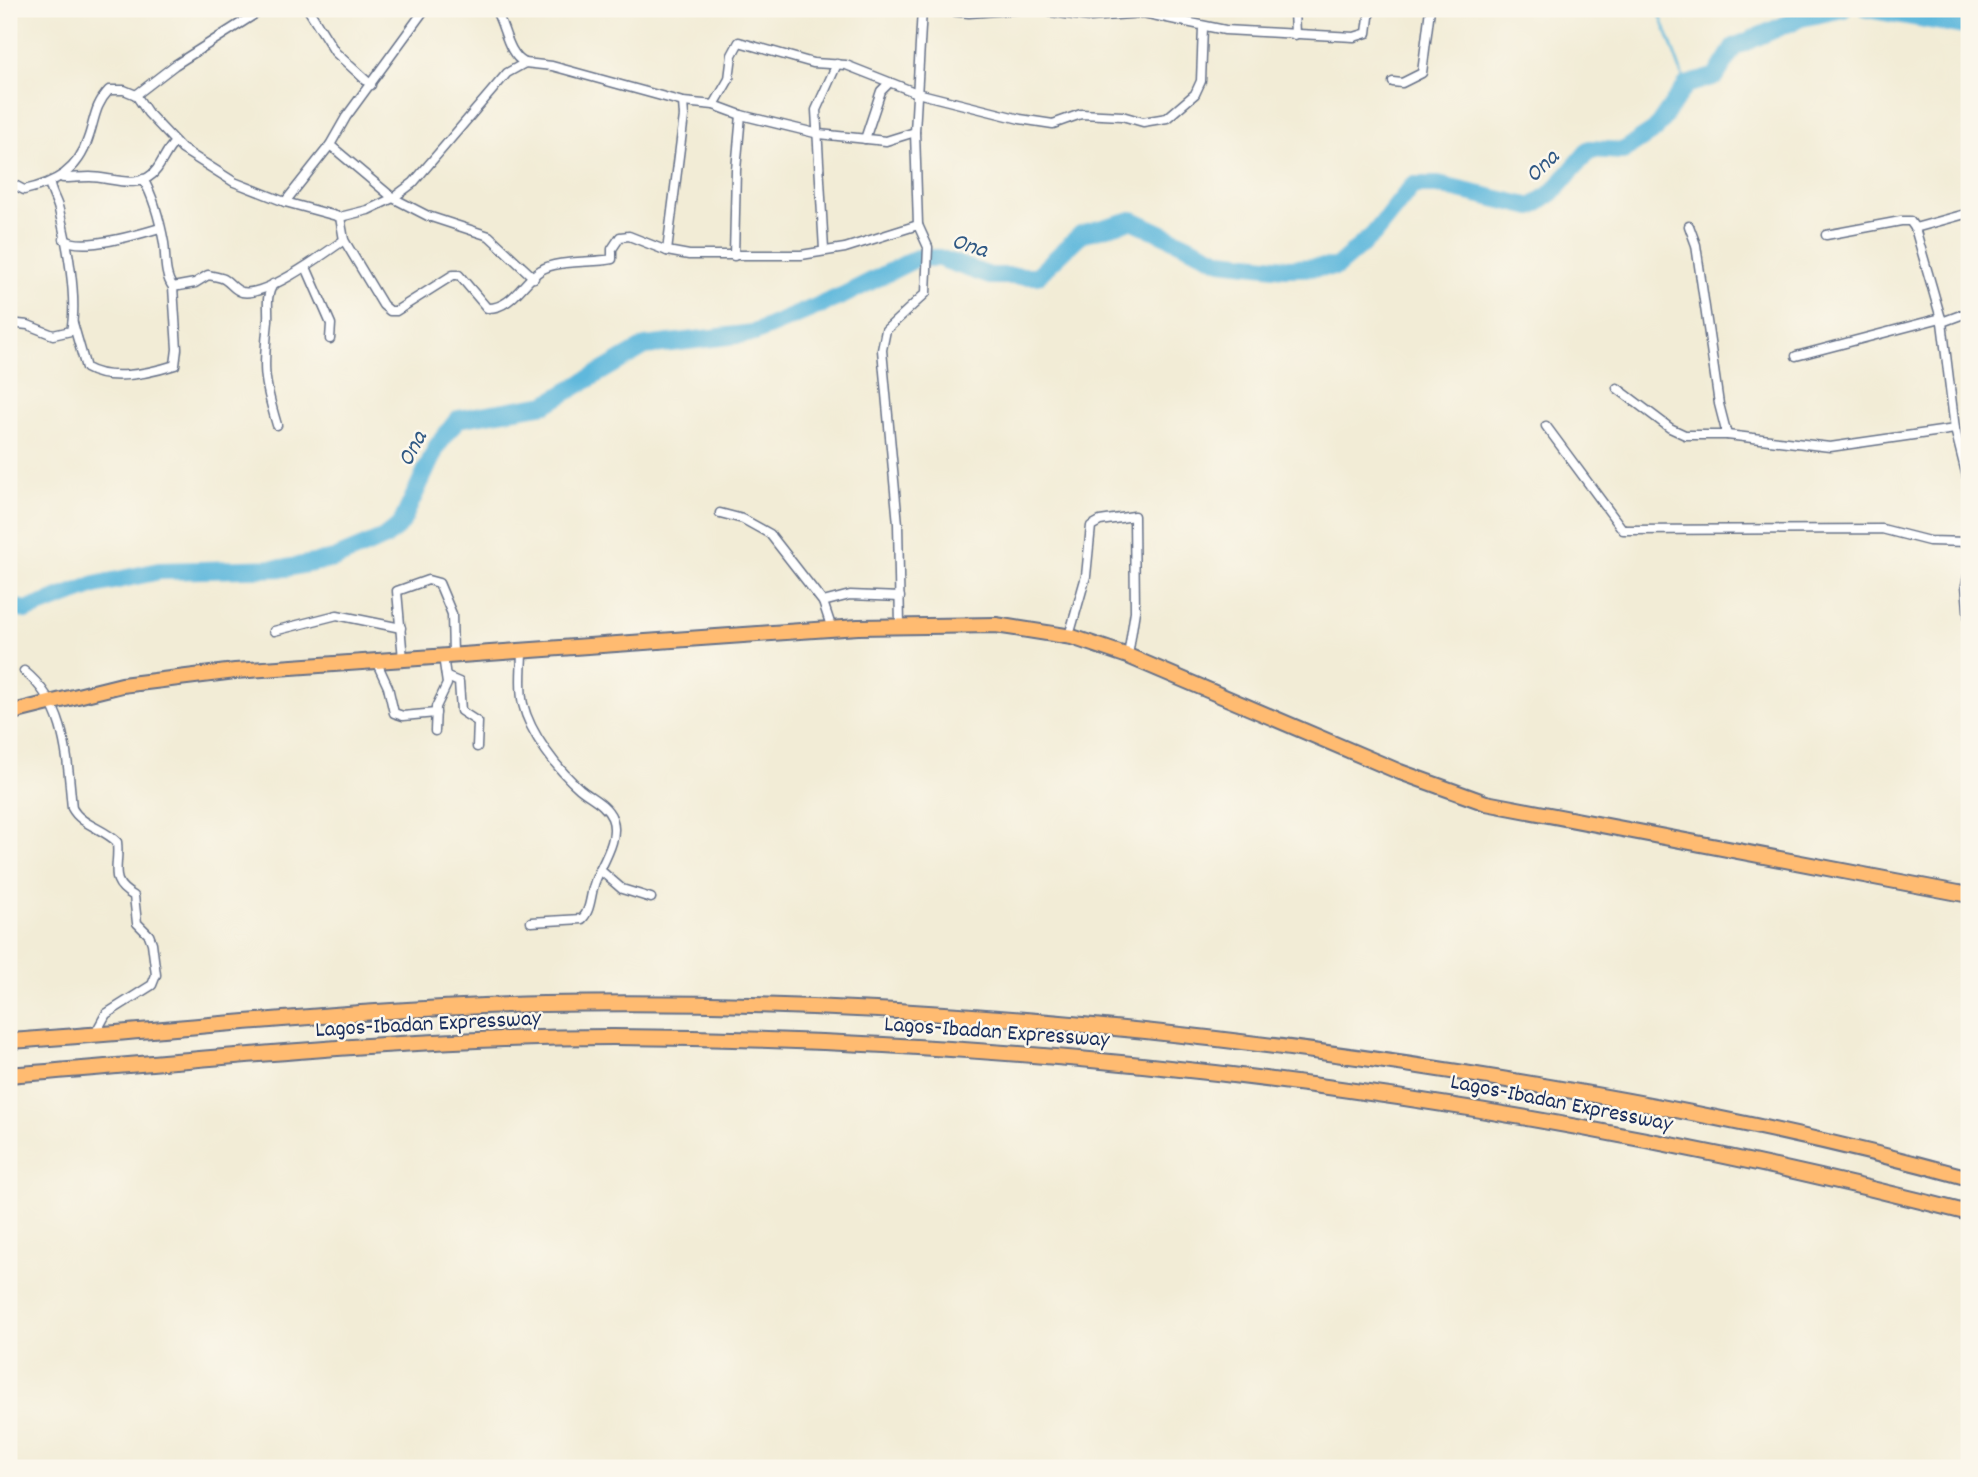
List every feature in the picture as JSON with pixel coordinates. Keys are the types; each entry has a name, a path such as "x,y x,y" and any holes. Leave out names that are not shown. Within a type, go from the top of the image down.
{"highway":[{"path":"9,713 171,677 522,649 832,629 900,625 996,625 1069,636 1128,656 1400,772 1486,803 1969,895"},
{"name":"Lagos-Ibadan Expressway","path":"9,1041 376,1013 542,1004 835,1009 1067,1023 1262,1042 1553,1086 1734,1122 1969,1178"},
{"name":"Lagos-Ibadan Expressway","path":"9,1075 406,1045 588,1038 816,1042 1080,1057 1304,1081 1517,1114 1786,1168 1969,1213"}],"street":[{"path":"136,95 175,65 262,9"},
{"path":"308,9 335,52 371,85"},
{"path":"285,202 330,145 425,9"},
{"path":"495,9 505,25 512,52 525,63 552,66 683,102 714,105 741,115 818,134 886,141 915,132"},
{"path":"900,625 898,524 882,351 886,330 926,293 928,247 918,225 915,132 925,9 969,13 1027,9 1090,17 1144,11 1167,15 1203,27 1354,37 1367,33 1370,9"},
{"path":"1294,9 1295,35"},
{"path":"1394,82 1402,83 1422,73 1430,9"},
{"path":"714,105 729,79 732,55 739,43 813,63 837,64 917,93 990,113 1053,124 1081,114 1122,116 1143,122 1167,118 1195,94 1201,81 1203,27"},
{"path":"63,178 81,156 97,103 109,90 124,90 136,95 176,142 234,182 285,202 340,217 368,210 393,198 413,183 507,73 525,63"},
{"path":"824,250 816,110 837,64"},
{"path":"865,139 881,91 889,83"},
{"path":"667,251 684,116 683,102"},
{"path":"734,256 736,170 741,115"},
{"path":"9,182 24,190 63,178 93,177 121,183 143,179 157,169 164,152 176,142"},
{"path":"330,145 393,198 428,216 489,236 534,278"},
{"path":"50,184 64,239 73,323 86,368 97,374 127,374 175,365 177,349 173,287 167,280 160,228 151,194 143,179"},
{"path":"1915,228 1969,213"},
{"path":"340,217 345,240 383,305 390,311 396,311 453,275 459,275 486,308 492,308 518,293 541,270 569,261 583,264 612,260 612,249 620,237 629,236 667,251 734,256 801,255 845,248 918,225"},
{"path":"1826,234 1901,221 1910,221 1915,228 1941,320 1955,429 1969,485"},
{"path":"1689,226 1696,245 1719,404 1727,435"},
{"path":"64,239 69,243 83,244 114,240 160,228"},
{"path":"173,287 195,283 208,275 225,279 238,291 246,293 273,284 306,267 345,240"},
{"path":"306,267 331,324 330,339"},
{"path":"273,284 267,295 268,317 262,364 277,425"},
{"path":"1796,356 1969,312"},
{"path":"9,323 28,325 53,335 65,335 71,331 73,323"},
{"path":"1617,388 1670,428 1685,435 1727,435 1830,447 1955,429"},
{"path":"1546,426 1623,530 1882,529 1929,541 1969,542"},
{"path":"720,513 743,519 770,534 823,602 832,629"},
{"path":"1069,636 1086,576 1091,526 1100,521 1134,516 1135,611 1128,656"},
{"path":"1969,572 1966,585 1969,621"},
{"path":"403,659 397,591 428,580 439,583 452,614 447,677 436,713 435,731"},
{"path":"823,602 850,595 900,597"},
{"path":"274,631 337,615 401,628"},
{"path":"522,649 523,704 534,729 552,757 579,788 603,805 612,818 614,832 587,914 582,919 531,922"},
{"path":"376,661 388,687 394,713 403,716 436,713"},
{"path":"24,671 38,681 52,702 63,734 72,808 77,817 109,834 117,842 116,879 121,889 134,896 137,923 149,934 152,943 156,975 152,985 106,1014 94,1035"},
{"path":"447,677 459,682 461,711 478,722 477,747"},
{"path":"600,870 622,890 651,898"},
{"path":"9,1026 9,1041"}],"waterway":[{"path":"1658,9 1686,85"},
{"name":"Ona","path":"9,607 27,610 95,585 159,571 286,568 334,559 384,538 401,524 437,446 458,419 546,404 645,346 754,333 844,295 917,258 939,258 990,276 1037,276 1081,234 1132,220 1221,261 1285,268 1336,267 1373,235 1413,185 1438,185 1532,207 1552,193 1590,149 1623,151 1655,130 1686,85 1716,76 1734,47 1801,18 1843,9"},
{"name":"Ona","path":"1867,9 1969,27"}]}
